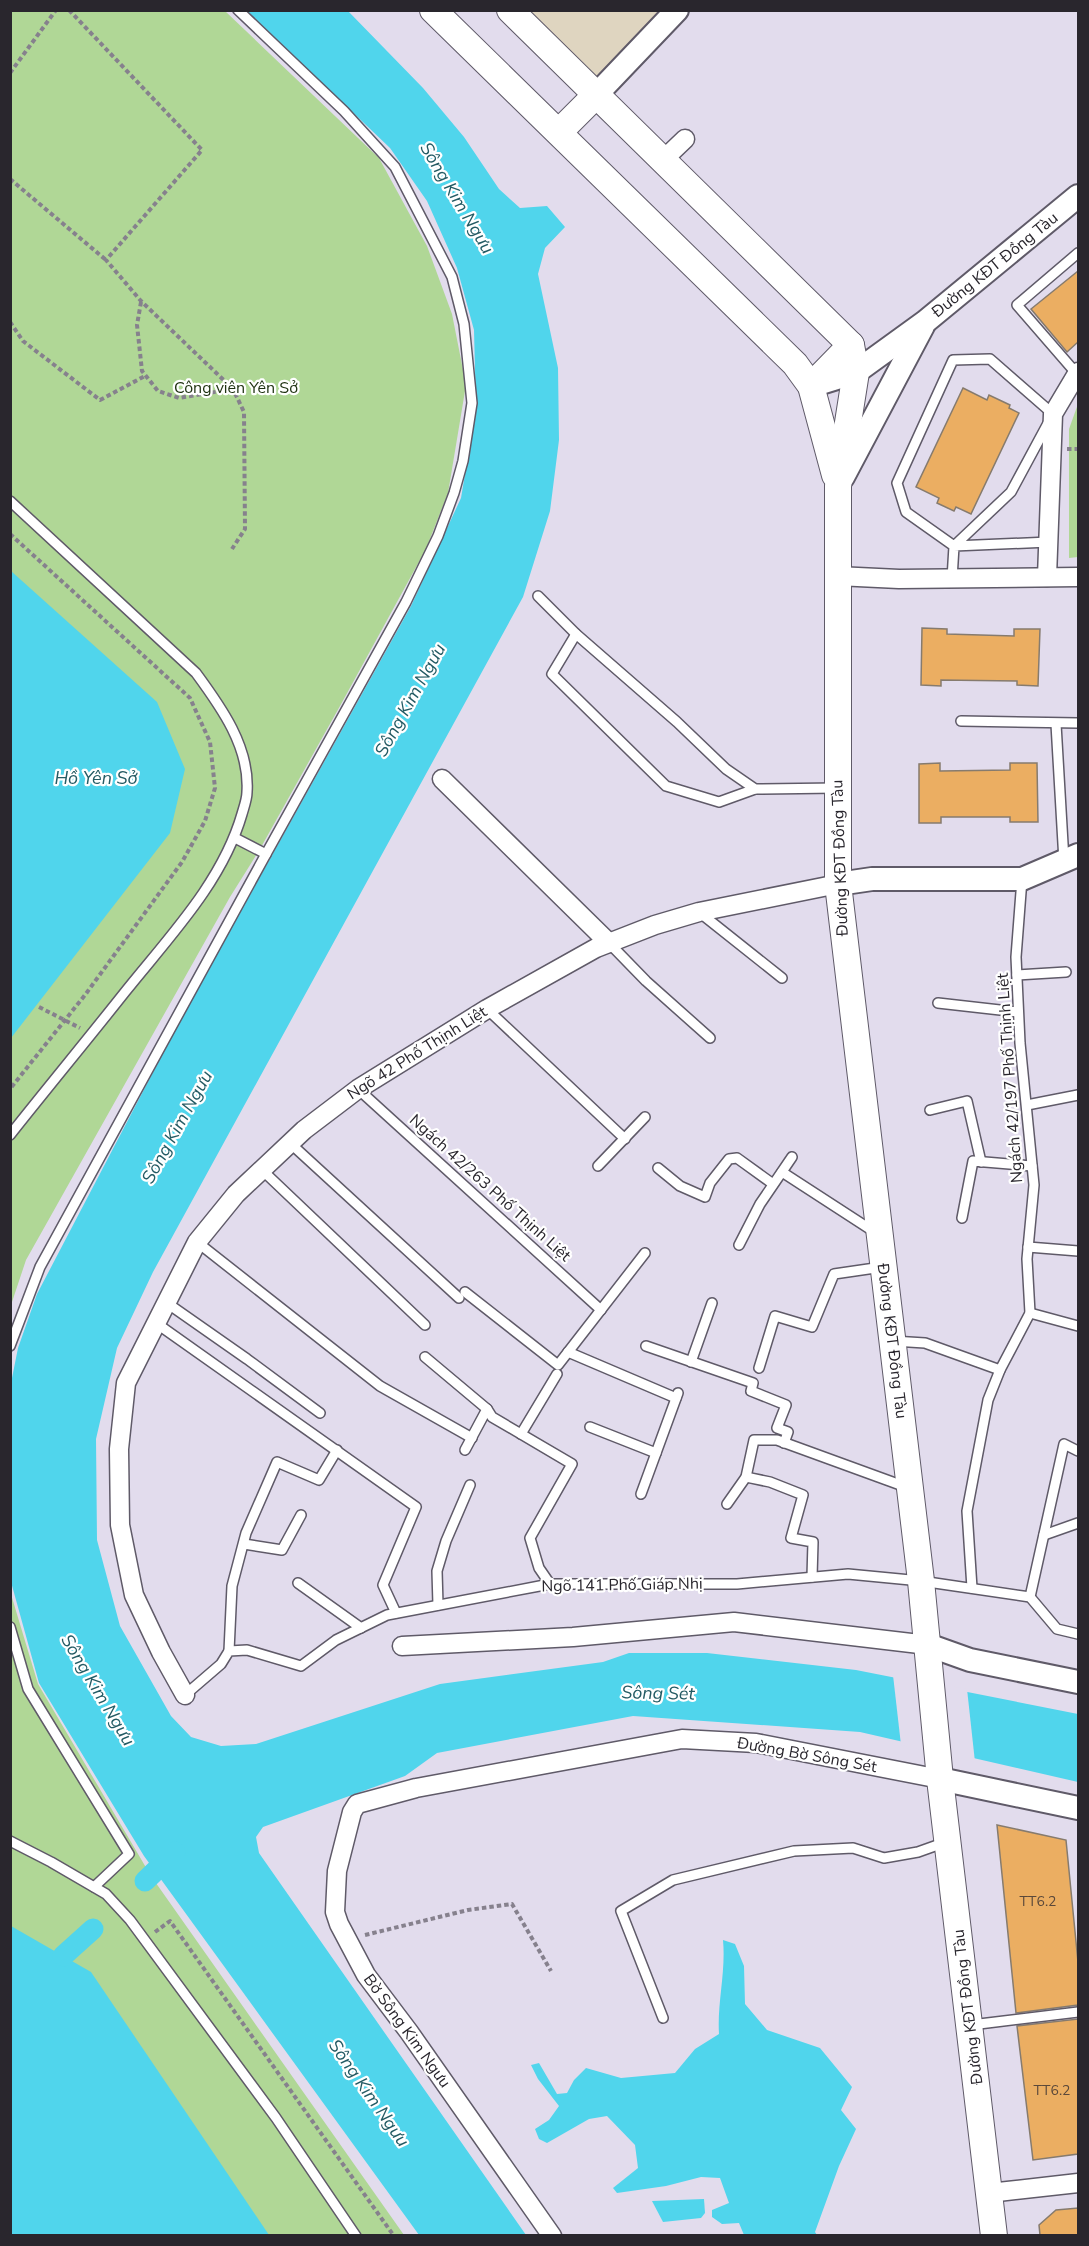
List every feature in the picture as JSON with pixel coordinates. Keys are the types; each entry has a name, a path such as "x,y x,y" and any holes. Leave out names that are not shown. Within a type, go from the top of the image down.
{"main road":[{"path":"433,10 795,364 811,386 838,486"},
{"path":"510,10 851,345 856,372 838,486"},
{"path":"559,132 596,94"},
{"path":"811,386 851,345"},
{"name":"Đường KĐT Đồng Tàu","path":"838,486 838,884 921,1581 929,1675 994,2235"}],"street":[{"path":"596,94 677,10"},
{"path":"663,160 685,139"},
{"name":"Đường KĐT Đồng Tàu","path":"838,486 925,322 1078,196"},
{"path":"811,386 856,372 925,322"},
{"path":"851,345 869,348 896,338 925,322"},
{"path":"1047,577 1053,414 1077,373"},
{"path":"837,576 900,579 1078,577"},
{"path":"442,780 609,943"},
{"name":"Ngõ 42 Phố Thịnh Liệt","path":"185,1695 161,1652 134,1595 120,1525 119,1449 126,1383 197,1242 236,1194 261,1169 358,1089 487,1009 596,948 655,925 699,912 872,879 1022,879 1071,858"},
{"path":"402,1646 573,1637 734,1622 928,1646 970,1660 1078,1682"},
{"name":"Đường Bờ Sông Sét","path":"357,1804 416,1788 682,1739 756,1743 940,1773 1078,1808"},
{"name":"Bờ Sông Kim Ngưu","path":"357,1804 352,1812 337,1871 335,1912 347,1940 366,1975 409,2031 552,2235"},
{"path":"989,2193 1078,2183"}],"lane":[{"path":"10,1346 40,1267 402,611 438,536 463,461 472,403 464,324 452,277 395,167 344,111 238,10"},
{"path":"1077,373 1017,305 1078,253"},
{"path":"952,579 954,546 1011,492 1053,414 990,359 953,360 897,483 906,512 954,546 1049,542"},
{"path":"10,501 196,673 220,707 238,743 247,769 248,794 235,838 205,890 10,1135"},
{"path":"538,596 576,634 677,722 726,769 755,789"},
{"path":"576,634 552,674 666,786 719,802 755,789 837,788"},
{"path":"961,721 1078,723"},
{"path":"1056,724 1071,858"},
{"path":"235,838 266,854"},
{"name":"Ngách 42/197 Phố Thịnh Liệt","path":"972,1588 967,1511 988,1400 1000,1370 1030,1313 1028,1247 1034,1185 1018,1012 1016,957 1022,879"},
{"path":"699,912 782,978"},
{"path":"609,943 646,981 710,1038"},
{"path":"1017,975 1066,972"},
{"path":"938,1003 1018,1012"},
{"path":"487,1009 625,1139"},
{"name":"Ngách 42/263 Phố Thịnh Liệt","path":"358,1089 601,1310"},
{"path":"1027,1105 1078,1095"},
{"path":"930,1110 967,1101 981,1162"},
{"path":"598,1167 645,1118"},
{"path":"290,1143 462,1295 558,1370"},
{"path":"740,1245 760,1204 792,1157"},
{"path":"658,1168 680,1186 705,1197 710,1183 729,1159 737,1158 773,1184"},
{"path":"962,1218 973,1161 1032,1166"},
{"path":"261,1169 425,1325"},
{"path":"782,1172 878,1234"},
{"path":"197,1242 380,1386 471,1438"},
{"path":"1028,1247 1078,1251"},
{"path":"521,1434 568,1352 645,1253"},
{"path":"759,1368 775,1316 812,1327 834,1274 882,1267"},
{"path":"166,1303 320,1413"},
{"path":"691,1362 712,1303"},
{"path":"1030,1313 1078,1326"},
{"path":"156,1323 384,1482 387,1488 416,1507 383,1584 396,1613"},
{"path":"893,1341 925,1342 1000,1370"},
{"path":"646,1346 753,1383 751,1391 786,1405 777,1428 788,1432 781,1442"},
{"path":"568,1352 677,1395 641,1494"},
{"path":"425,1357 487,1409 492,1417 572,1464 530,1538 539,1568 550,1584"},
{"path":"465,1450 487,1409"},
{"path":"590,1427 656,1453"},
{"path":"727,1504 746,1477 754,1440 781,1442 910,1488"},
{"path":"1078,1451 1064,1444 1030,1597 1057,1629 1078,1634"},
{"path":"185,1695 221,1664 229,1651 232,1586 246,1533 278,1462 320,1480 337,1450"},
{"path":"746,1477 770,1482 802,1495 791,1538 813,1542 812,1577"},
{"path":"438,1605 437,1571 446,1541 470,1485"},
{"path":"243,1544 282,1550 301,1515"},
{"path":"1044,1535 1078,1523"},
{"name":"Ngõ 141 Phố Giáp Nhị","path":"229,1651 247,1650 300,1666 336,1640 387,1615 550,1584 737,1584 848,1574 921,1581 1030,1597"},
{"path":"298,1583 361,1628"},
{"path":"10,1627 28,1689 129,1854 94,1887"},
{"path":"10,1841 106,1894 130,1920 276,2118 356,2235"},
{"path":"663,2019 621,1911 673,1880 794,1851 853,1848 884,1858 918,1852 948,1841"},
{"path":"970,2025 1078,2012"}],"path":[{"path":"10,73 56,10"},
{"path":"69,10 202,150 106,260"},
{"path":"10,179 106,260 141,301 233,389 244,412 245,529 232,549"},
{"path":"141,301 137,325 142,371 158,391 179,398 233,389"},
{"path":"10,322 23,341 100,400 145,376"},
{"path":"10,534 190,698 210,742 215,788 205,821 182,862 65,1020 10,1089"},
{"path":"39,1007 92,1034"},
{"path":"347,1940 468,1910 512,1904 551,1971"},
{"path":"144,1940 170,1921 394,2235"}],"shaded area":[{"path":"524,11 666,11 597,82"}],"green space":[{"name":"Công viên Yên Sở","path":"11,11 225,11 379,158 427,246 452,314 466,385 448,493 426,549 260,849 230,897 26,1260 11,1305"},
{"path":"1078,404 1078,557 1069,558 1069,429"},
{"path":"10,1591 38,1684 151,1876 404,2235 11,2235"}],"water":[{"path":"247,11 348,11 423,88 464,137 499,189 520,208 547,206 565,227 545,248 538,274 558,368 559,440 550,511 523,597 153,1272 117,1348 96,1439 97,1540 120,1626 171,1716 191,1737 221,1746 256,1744 440,1684 603,1662 629,1653 707,1653 856,1670 1078,1714 1078,1782 860,1732 633,1716 437,1753 405,1776 263,1827 256,1837 259,1853 526,2235 419,2235 144,1856 39,1683 11,1582 11,1383 18,1348 37,1294 184,1013 411,606 461,498 476,409 474,330 457,268 427,201 390,148"},
{"name":"Hồ Yên Sở","path":"11,571 157,702 185,769 170,833 11,1038"},
{"path":"11,1926 91,1972 269,2235 11,2235"},
{"path":"723,1940 735,1944 744,1966 745,2004 767,2030 820,2048 852,2087 841,2110 856,2129 839,2166 815,2232 817,2235 744,2235 739,2223 722,2224 712,2217 712,2210 729,2203 720,2178 701,2177 666,2186 617,2193 613,2188 638,2168 635,2145 607,2116 589,2119 547,2143 539,2139 535,2129 549,2120 559,2106 538,2079 531,2065 539,2063 557,2094 567,2093 574,2080 586,2068 621,2078 675,2073 695,2049 719,2034"},
{"path":"704,2199 705,2213 701,2218 663,2222 652,2201"}],"pier":[{"path":"893,1675 967,1689 975,1762 901,1745"}],"building":[{"path":"1078,271 1078,342 1067,352 1031,309"},
{"path":"963,388 987,400 989,395 1010,405 1009,408 1019,413 971,514 956,507 954,511 937,503 939,498 916,487"},
{"path":"922,628 947,629 947,634 1014,636 1014,629 1040,629 1038,686 1017,685 1017,681 941,680 941,686 921,685"},
{"path":"940,763 940,771 1010,770 1010,763 1037,763 1038,822 1010,822 1010,817 941,817 941,823 919,823 919,764"},
{"name":"TT6.2","path":"997,1825 1066,1840 1078,1962 1078,2005 1016,2013"},
{"name":"TT6.2","path":"1078,2019 1078,2154 1033,2160 1017,2026"},
{"path":"1078,2208 1078,2235 1040,2235 1039,2225 1056,2210"}],"waterway":[{"path":"145,1881 175,1852"},
{"path":"63,1956 93,1929"}],"water label":[{"name":"Sông Kim Ngưu","path":"457,198"},
{"name":"Sông Kim Ngưu","path":"410,700"},
{"name":"Sông Kim Ngưu","path":"177,1127"},
{"name":"Sông Kim Ngưu","path":"98,1690"},
{"name":"Sông Sét","path":"658,1693"},
{"name":"Sông Kim Ngưu","path":"369,2093"}]}
